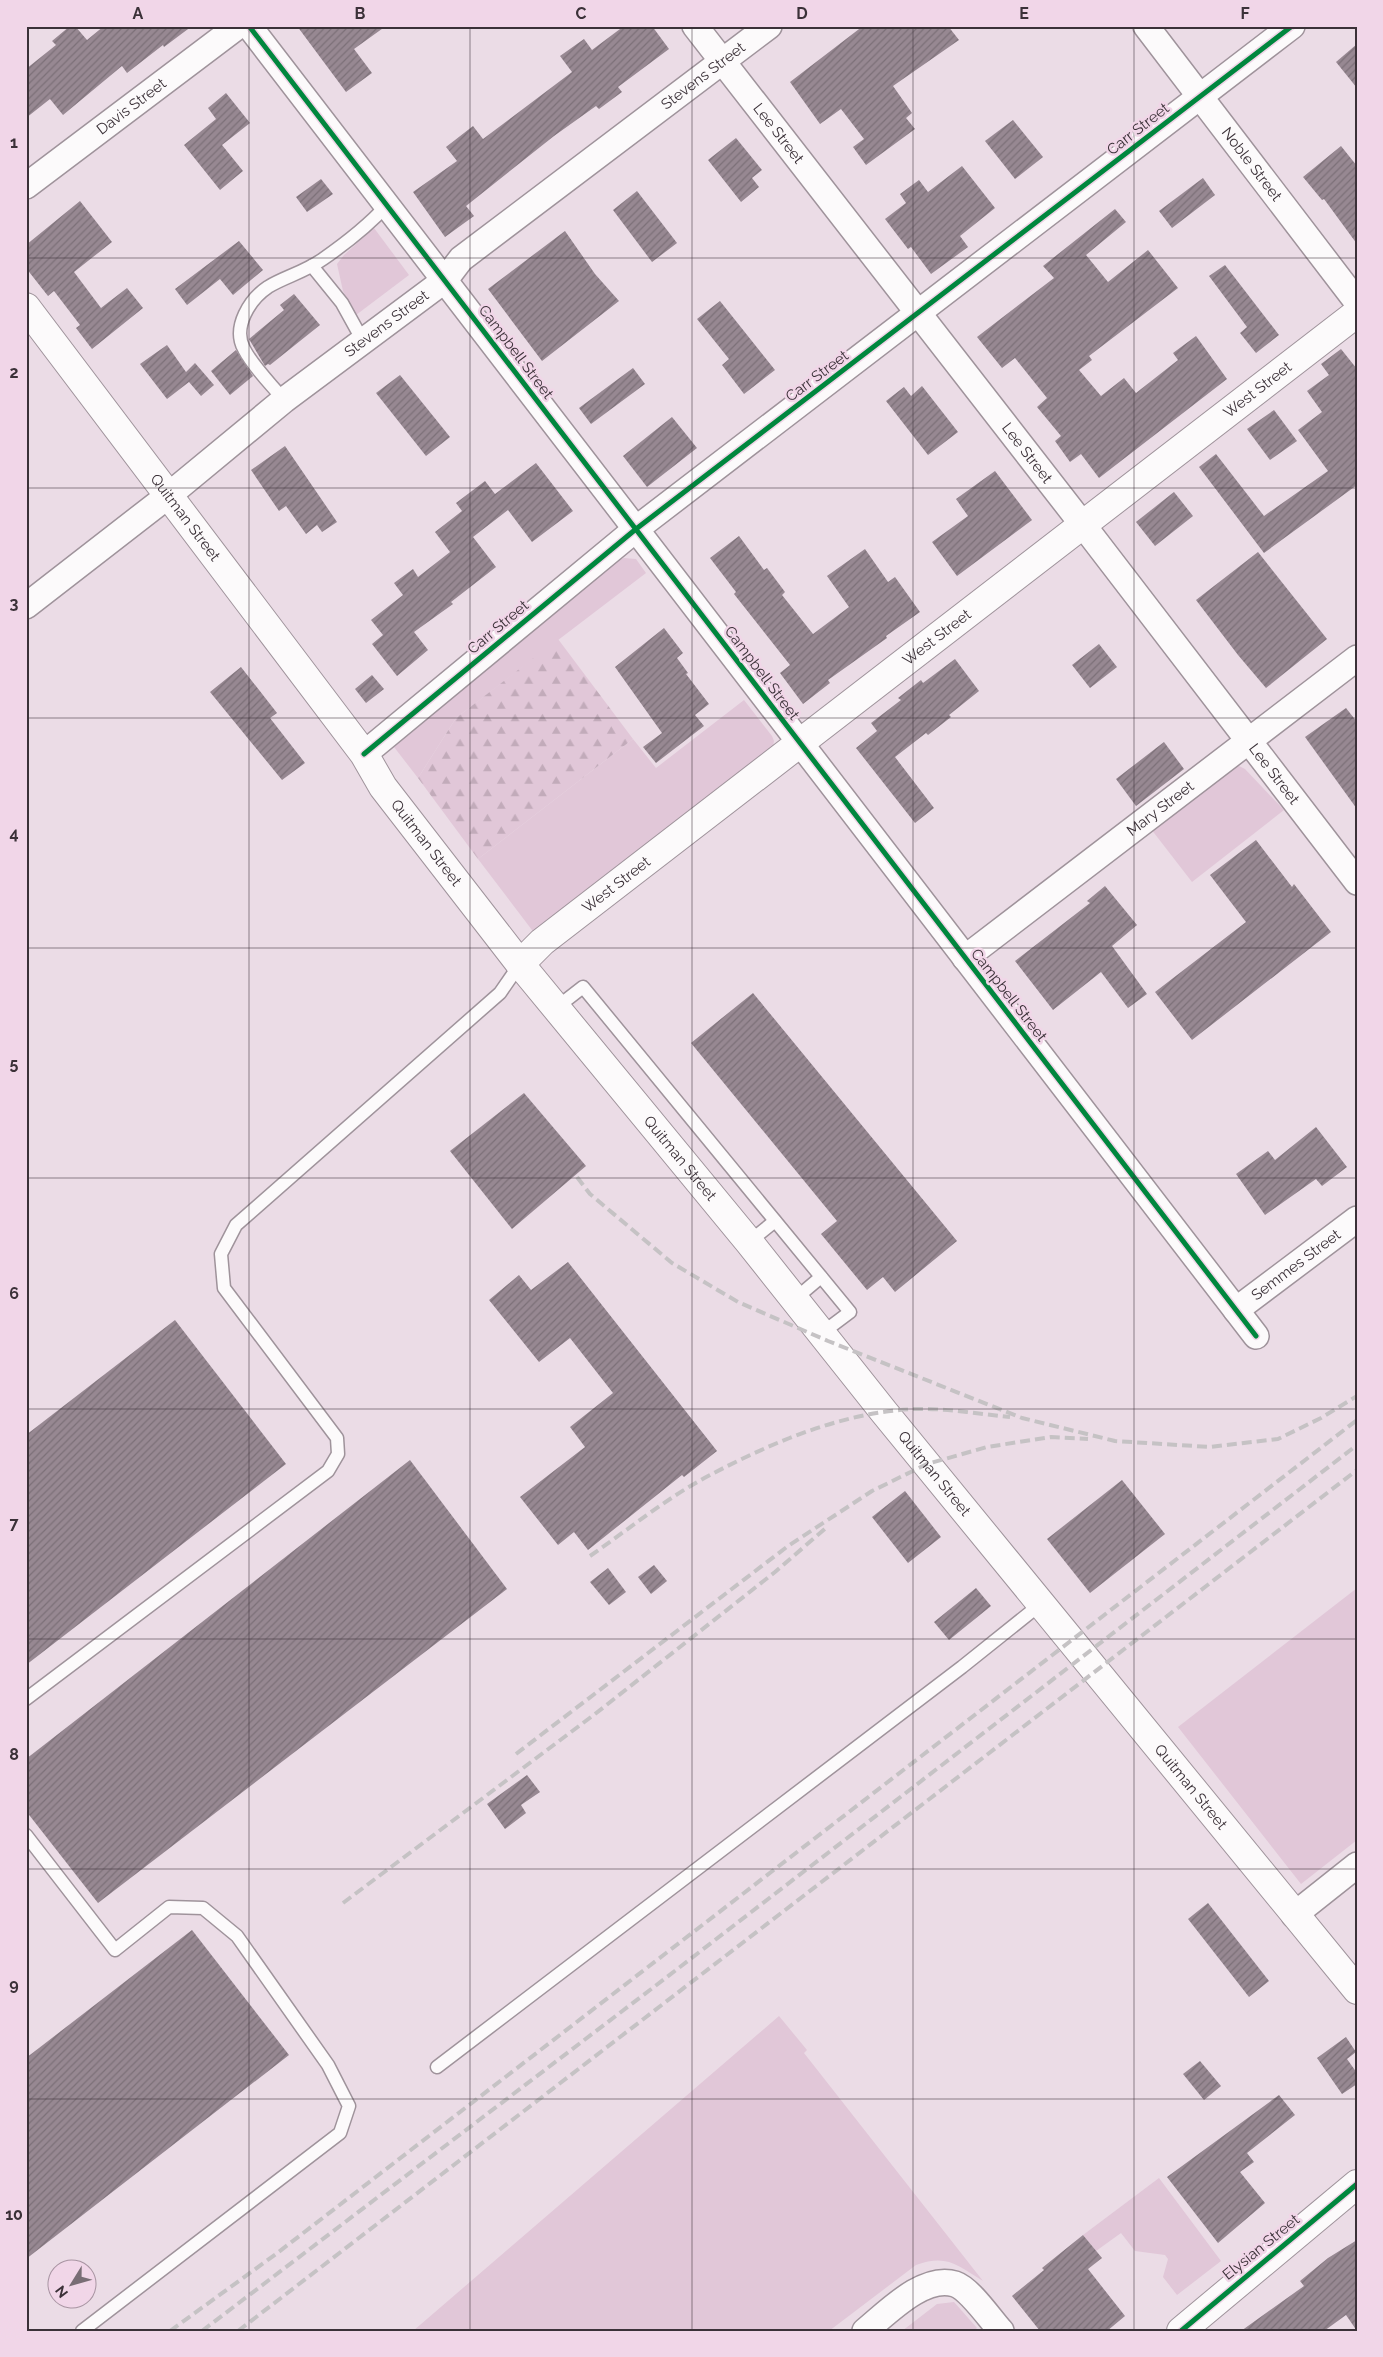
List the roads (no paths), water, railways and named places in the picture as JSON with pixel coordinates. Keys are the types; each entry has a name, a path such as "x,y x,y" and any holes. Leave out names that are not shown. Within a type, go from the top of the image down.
{"main road":[{"name":"Quitman Street","path":"26,307 364,754 383,787 520,964 749,1242 884,1412 1357,1990"},
{"name":"West Street","path":"520,964 542,942 1357,313"},
{"name":"Elysian Street","path":"1189,2328 1357,2184"}],"street":[{"name":"Davis Street","path":"26,186 238,26"},
{"name":"Campbell Street","path":"249,26 1256,1336"},
{"name":"Lee Street","path":"695,26 1083,525 1357,882"},
{"name":"Stevens Street","path":"26,606 169,495 284,400 445,280 461,259 769,26"},
{"name":"Noble Street","path":"1146,26 1357,302"},
{"name":"Carr Street","path":"364,754 636,529 1292,26"},
{"name":"Mary Street","path":"965,958 1357,658"},
{"name":"Semmes Street","path":"1236,1310 1357,1219"},
{"path":"1294,1915 1357,1865"},
{"path":"865,2331 914,2292 940,2283 955,2284 972,2298 1001,2331"}],"lane":[{"path":"284,400 243,348 240,332 245,311 268,287 312,266 371,222 387,206"},
{"path":"312,266 342,302 363,340"},
{"path":"26,1699 328,1471 338,1454 337,1438 224,1288 221,1254 236,1225 500,993 520,964"},
{"path":"556,1008 583,987 850,1312 822,1333"},
{"path":"749,1242 775,1221"},
{"path":"795,1299 821,1277"},
{"path":"438,2067 962,1668 1042,1603"},
{"path":"26,1835 115,1950 169,1907 203,1908 238,1936 328,2065 349,2106 340,2133 82,2331"}],"railway":[{"path":"577,1177 590,1194 672,1263 738,1302 828,1341 1022,1418 1115,1441 1210,1447 1278,1439 1321,1418 1357,1396"},
{"path":"590,1556 664,1503 710,1475 758,1451 835,1422 888,1411 915,1409 951,1410 1010,1417"},
{"path":"170,2331 276,2254 1357,1420"},
{"path":"516,1754 788,1546 872,1491 927,1464 987,1447 1051,1437 1088,1439"},
{"path":"202,2331 667,1977 1357,1445"},
{"path":"238,2331 1357,1470"},
{"path":"343,1903 595,1714 775,1572 827,1527"}]}
